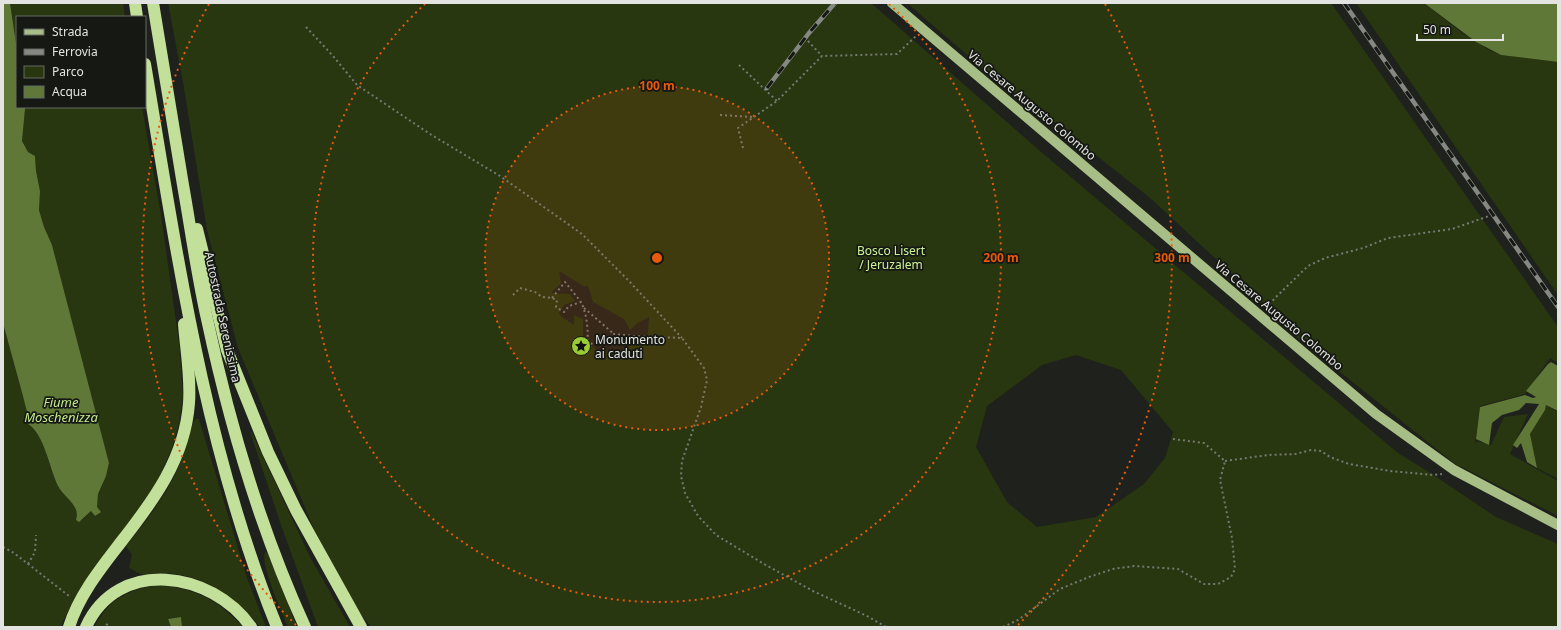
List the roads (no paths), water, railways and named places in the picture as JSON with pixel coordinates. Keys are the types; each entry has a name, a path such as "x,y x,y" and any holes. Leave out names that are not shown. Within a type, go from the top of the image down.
{"highway":[{"path":"135,3 137,16"},
{"name":"Autostrada Serenissima","path":"152,3 206,318 231,420 264,524 292,599 305,627"},
{"path":"146,70 180,269 200,375 212,425 244,535 265,598 277,627"},
{"path":"183,184 203,249 227,350 281,482 361,627"},
{"path":"69,627 72,618 98,572 156,495 173,463 179,448 189,403 189,378 180,269"},
{"path":"86,627 88,621 110,596 129,585 158,579 186,582 200,587 217,596 235,610 251,627"}],"main road":[{"name":"Via Cesare Augusto Colombo","path":"892,3 1376,414 1459,472 1558,525"}],"water":[{"name":"Fiume Moschenizza","path":"3,3 10,3 16,43 16,108 25,108 22,141 28,152 35,156 40,191 39,210 44,227 52,245 109,463 106,476 98,494 97,507 101,512 95,516 91,511 79,522 76,520 76,510 58,486 39,436 28,424 28,416 3,323"},
{"path":"1424,3 1558,3 1558,62 1501,55 1476,42"},
{"path":"1551,362 1558,366 1558,411 1546,405 1545,410 1530,434 1537,468 1527,462 1521,443 1517,448 1513,445 1539,404 1526,403 1519,410 1502,415 1492,423 1489,445 1476,439 1480,407 1525,395 1533,398 1536,397 1526,391"},
{"path":"181,617 182,627 171,627 168,619"}],"railway":[{"path":"767,88 809,33 835,3"},
{"path":"1344,3 1558,307"}],"place":[{"name":"Monumento ai caduti","path":"581,346"}],"park label":[{"name":"Bosco Lisert / Jeruzalem","path":"891,257"}]}
